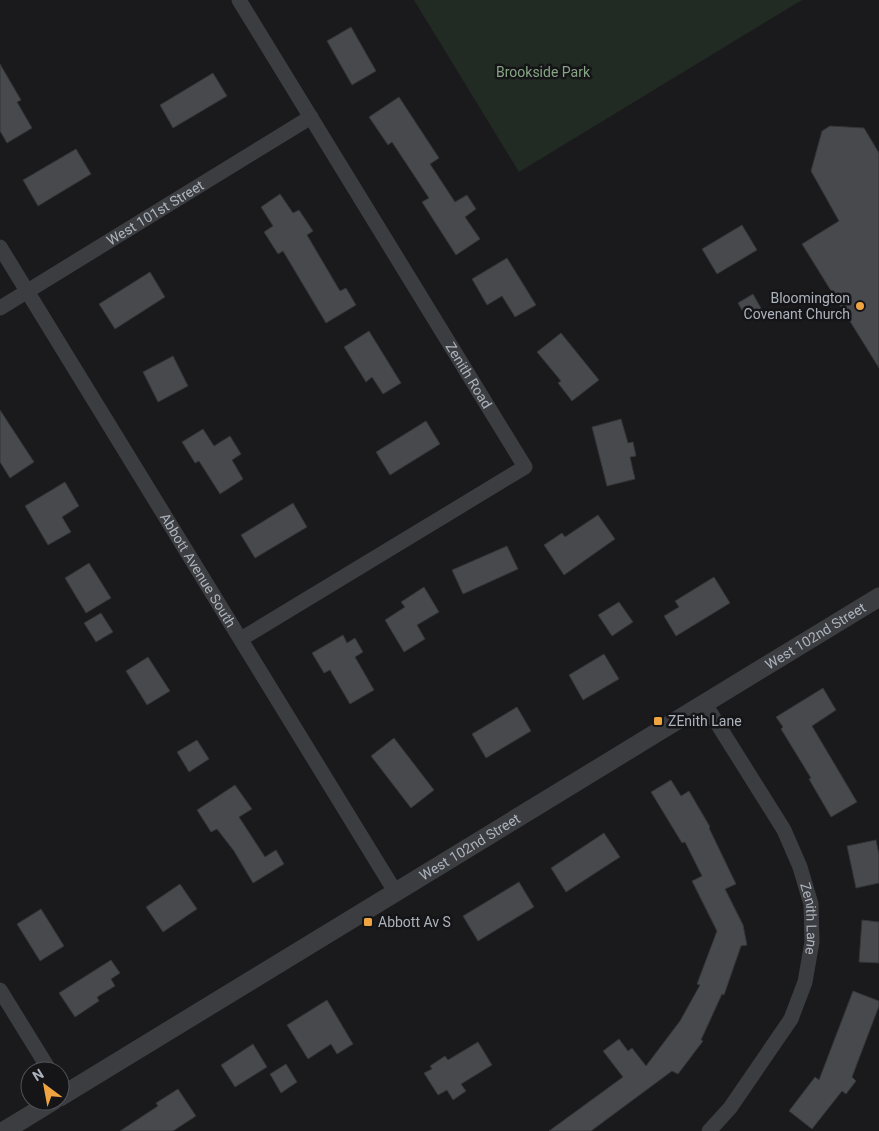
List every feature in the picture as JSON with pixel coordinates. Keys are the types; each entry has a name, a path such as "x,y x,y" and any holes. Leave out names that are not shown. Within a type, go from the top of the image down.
{"street":[{"name":"Zenith Road","path":"239,0 525,467 241,639"},
{"name":"West 101st Street","path":"0,308 311,117"},
{"name":"Abbott Avenue South","path":"0,247 396,893"},
{"name":"West 102nd Street","path":"70,1088 396,893 879,597"},
{"name":"Zenith Lane","path":"705,704 784,830 800,867 811,904 812,942 805,982 791,1018 730,1108 709,1131"},
{"path":"0,990 44,1061"},
{"name":"West 102nd Street","path":"4,1131 35,1111"}],"green space":[{"name":"Brookside Park","path":"414,0 802,0 519,172"}],"building":[{"path":"351,27 376,71 352,85 327,41"},
{"path":"0,64 21,100 17,102 32,128 7,143 0,131"},
{"path":"213,73 227,96 173,128 160,105"},
{"path":"399,97 439,158 430,164 455,202 467,195 476,209 465,217 480,239 456,255 422,202 429,198 392,142 388,145 369,117"},
{"name":"Bloomington Covenant Church","path":"830,126 864,128 879,153 879,368 802,244 839,221 811,171 822,131"},
{"path":"76,149 91,174 38,206 23,180"},
{"path":"280,194 293,213 299,210 313,231 307,235 340,291 346,288 356,305 326,323 283,251 278,254 264,232 273,226 261,207"},
{"path":"742,225 757,250 717,274 702,249"},
{"path":"507,258 536,305 515,317 502,296 487,305 472,279"},
{"path":"150,272 165,297 115,329 99,304"},
{"path":"753,294 762,310 747,319 738,303"},
{"path":"369,331 401,383 383,394 372,377 366,382 344,347"},
{"path":"561,333 599,380 572,401 558,383 561,381 537,352"},
{"path":"173,356 188,386 158,402 143,372"},
{"path":"0,410 34,462 10,478 0,462"},
{"path":"621,419 628,443 633,442 636,456 630,457 635,479 607,486 592,427"},
{"path":"426,421 440,444 390,475 376,452"},
{"path":"203,429 214,446 230,436 241,454 232,460 243,479 220,494 199,461 195,463 182,442"},
{"path":"65,482 79,506 62,517 71,532 48,545 25,506"},
{"path":"293,503 307,527 255,558 241,535"},
{"path":"598,515 615,539 564,575 544,545 562,533 565,537"},
{"path":"507,546 518,569 463,594 452,570"},
{"path":"89,563 111,598 86,613 65,578"},
{"path":"714,577 730,603 676,636 664,616 679,607 675,601"},
{"path":"424,587 439,612 417,625 425,639 404,652 385,620 405,607 401,602"},
{"path":"619,602 633,622 612,636 598,615"},
{"path":"101,613 113,632 96,642 84,623"},
{"path":"343,635 347,643 355,638 363,652 355,657 374,690 350,704 330,670 324,673 312,653"},
{"path":"604,654 619,679 583,700 569,675"},
{"path":"148,657 170,691 147,705 126,671"},
{"path":"823,688 836,710 812,726 857,802 831,817 776,717"},
{"path":"517,707 531,731 486,758 472,734"},
{"path":"394,738 434,790 411,808 371,756"},
{"path":"197,740 209,759 189,772 177,752"},
{"path":"671,780 681,796 689,791 710,827 736,884 725,889 743,925 747,945 741,946 724,995 722,994 701,1040 703,1041 678,1074 672,1071 591,1131 549,1131 623,1077 603,1051 619,1039 628,1051 632,1048 646,1066 680,1021 700,985 697,984 717,931 692,881 702,876 685,842 682,843 651,792"},
{"path":"235,785 252,809 239,817 265,857 276,850 284,864 253,883 234,851 217,829 211,832 197,810"},
{"path":"604,833 620,857 566,892 551,868"},
{"path":"876,840 879,855 879,883 856,888 847,846"},
{"path":"519,882 534,907 478,941 463,916"},
{"path":"180,884 197,909 163,932 146,907"},
{"path":"41,909 64,946 40,961 17,924"},
{"path":"862,920 879,922 879,963 859,962"},
{"path":"111,960 120,973 111,979 115,986 97,997 99,1001 75,1017 59,993"},
{"path":"853,991 879,1001 879,1006 852,1077 856,1081 846,1094 842,1091 812,1129 789,1111 815,1077 819,1080"},
{"path":"327,1000 353,1044 337,1054 331,1044 308,1059 287,1025"},
{"path":"478,1042 492,1065 461,1084 466,1091 453,1100 447,1090 438,1095 424,1073 432,1069 430,1066 445,1056 448,1060"},
{"path":"253,1044 267,1067 235,1087 221,1065"},
{"path":"286,1064 297,1082 281,1093 270,1074"},
{"path":"178,1089 196,1116 173,1131 120,1131 158,1106 156,1103"}],"place":[{"name":"Bloomington Covenant Church","path":"860,306"},
{"name":"ZEnith Lane","path":"658,721"},
{"name":"Abbott Av S","path":"368,922"}]}
